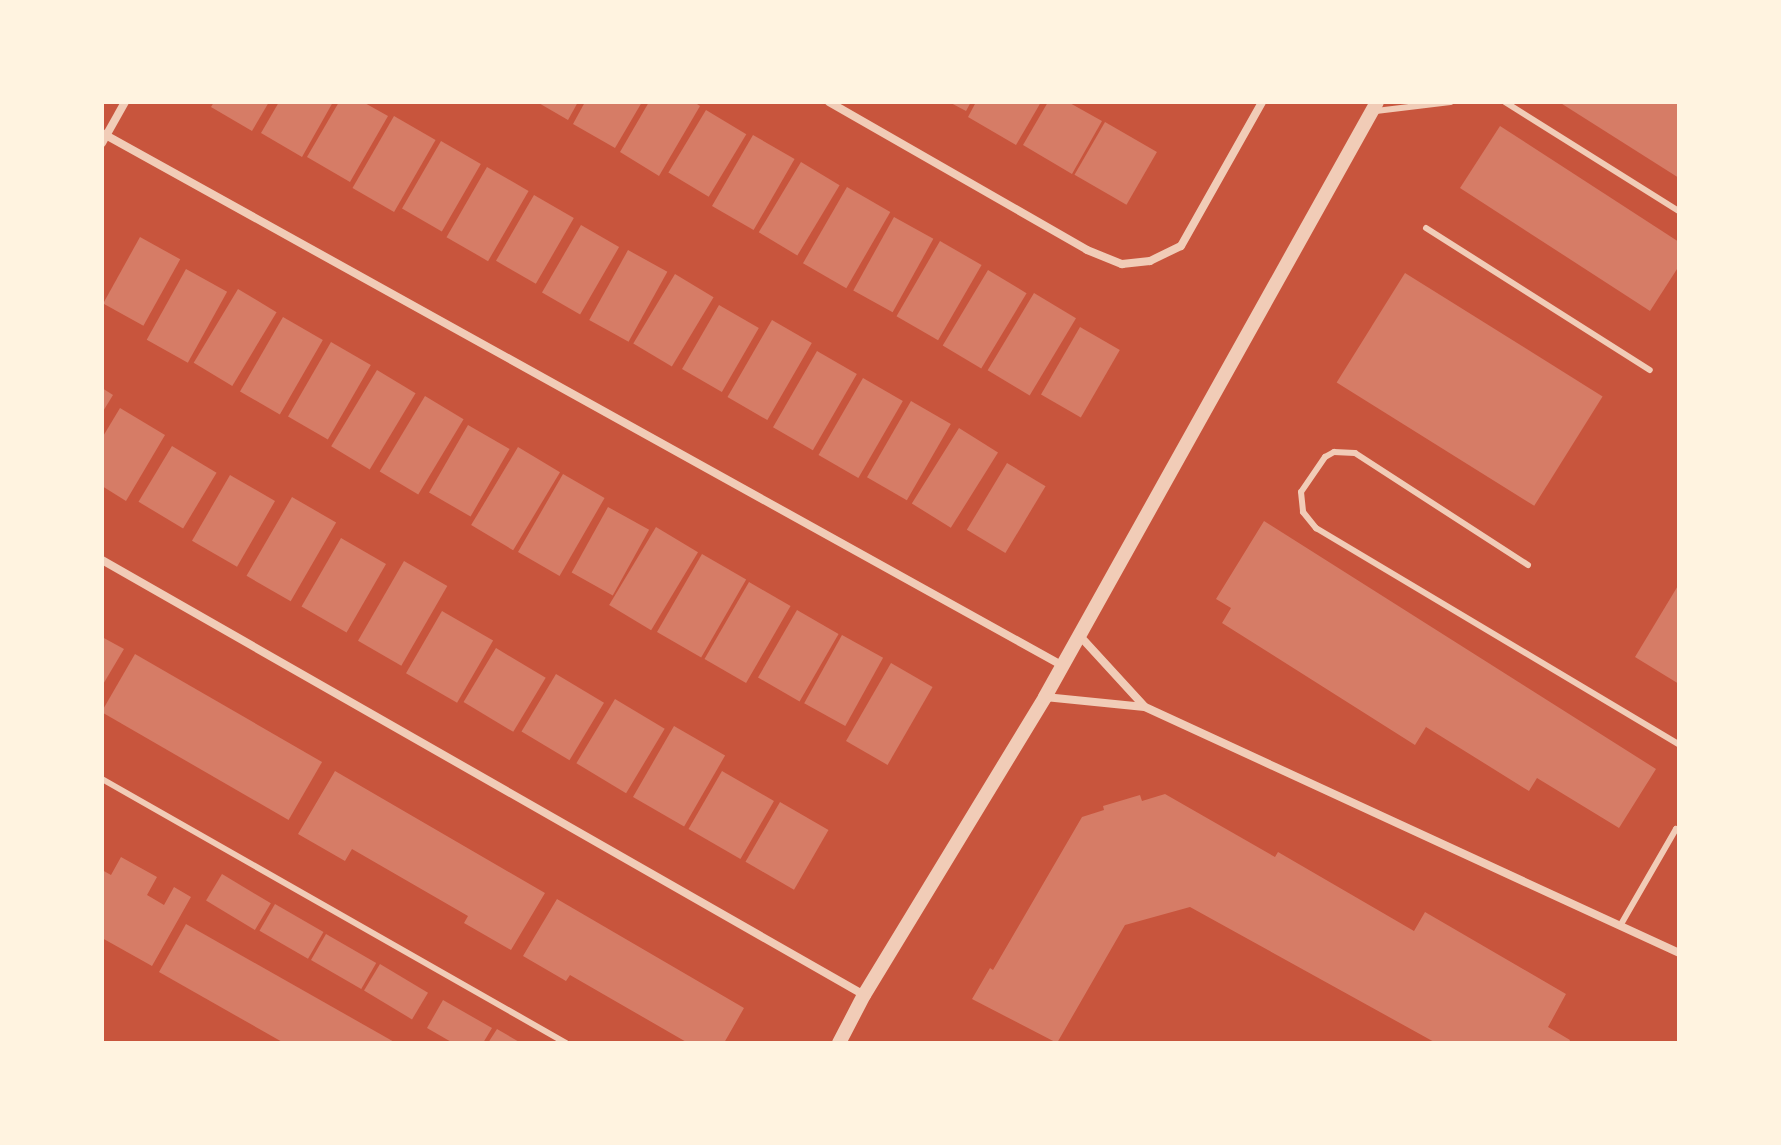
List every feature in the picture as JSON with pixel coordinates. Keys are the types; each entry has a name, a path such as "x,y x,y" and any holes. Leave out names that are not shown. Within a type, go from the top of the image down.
{"street":[{"path":"125,102 103,137 1063,666"},
{"path":"829,102 1087,250 1122,264 1150,261 1181,246 1262,102"},
{"path":"839,1043 864,995 1063,666 1375,107"},
{"path":"102,560 864,995"},
{"path":"1079,635 1145,707"},
{"path":"1045,697 1145,707 1679,953"}],"lane":[{"path":"1375,107 1450,102"},
{"path":"1505,102 1679,211"},
{"path":"1426,228 1650,370"},
{"path":"1528,565 1355,453 1334,452 1325,457 1301,492 1303,512 1316,528 1679,744"},
{"path":"102,779 566,1043"},
{"path":"1620,926 1678,828"}],"building":[{"path":"214,102 269,102 252,131 211,107"},
{"path":"279,102 333,102 302,157 261,133"},
{"path":"339,102 363,102 388,116 350,182 307,157"},
{"path":"537,102 578,102 568,120"},
{"path":"585,102 642,102 615,148 573,124"},
{"path":"649,102 694,102 700,106 659,176 620,152"},
{"path":"949,102 971,102 966,111"},
{"path":"976,102 1041,102 1016,145 968,117"},
{"path":"1048,102 1068,102 1102,121 1072,174 1023,145"},
{"path":"1559,102 1679,102 1679,178"},
{"path":"706,110 746,134 709,197 668,173"},
{"path":"394,116 436,140 394,212 352,188"},
{"path":"1105,122 1157,152 1126,205 1074,175"},
{"path":"1500,126 1679,242 1679,266 1650,311 1460,188"},
{"path":"753,135 795,159 754,230 712,206"},
{"path":"441,141 481,164 442,232 402,209"},
{"path":"801,162 840,185 797,255 759,232"},
{"path":"487,167 529,191 488,261 446,237"},
{"path":"847,187 890,212 846,288 803,263"},
{"path":"534,195 574,218 536,284 496,261"},
{"path":"894,217 933,239 893,312 853,290"},
{"path":"581,225 619,247 580,315 542,293"},
{"path":"140,237 180,259 143,326 103,303"},
{"path":"940,241 982,265 938,340 896,316"},
{"path":"628,250 667,272 629,342 589,320"},
{"path":"186,269 227,292 188,363 147,340"},
{"path":"988,270 1027,293 981,369 943,345"},
{"path":"1405,273 1603,396 1534,506 1337,382"},
{"path":"675,274 714,297 672,367 633,343"},
{"path":"238,289 277,312 232,386 194,363"},
{"path":"1034,293 1076,318 1030,395 988,370"},
{"path":"719,305 759,328 722,392 682,369"},
{"path":"283,317 323,340 280,414 240,391"},
{"path":"772,320 812,343 767,420 728,397"},
{"path":"1080,327 1120,350 1081,418 1041,395"},
{"path":"331,342 371,365 328,439 288,416"},
{"path":"817,351 857,374 813,450 773,427"},
{"path":"377,370 416,393 370,469 331,446"},
{"path":"863,378 903,401 858,478 818,455"},
{"path":"102,388 113,395 102,413"},
{"path":"425,396 464,419 418,495 380,471"},
{"path":"911,401 951,424 907,500 867,477"},
{"path":"120,408 165,435 126,501 102,486 102,438"},
{"path":"468,425 510,449 471,517 429,493"},
{"path":"959,428 998,452 951,528 912,503"},
{"path":"172,446 217,473 183,528 139,502"},
{"path":"518,447 560,472 513,550 471,525"},
{"path":"1007,463 1046,486 1005,553 967,530"},
{"path":"563,474 605,498 560,576 518,552"},
{"path":"230,475 275,501 237,567 192,541"},
{"path":"292,497 336,522 291,601 247,576"},
{"path":"608,507 649,530 613,595 572,573"},
{"path":"1264,521 1656,769 1619,828 1537,778 1529,791 1426,727 1415,745 1222,623 1231,608 1216,599"},
{"path":"656,527 698,552 651,630 609,605"},
{"path":"341,538 386,564 347,632 302,606"},
{"path":"702,554 746,580 701,657 657,632"},
{"path":"404,561 447,586 401,666 358,641"},
{"path":"749,582 791,606 746,683 704,659"},
{"path":"1679,584 1679,684 1635,657"},
{"path":"797,610 839,634 800,702 758,678"},
{"path":"442,611 493,640 457,703 406,673"},
{"path":"842,635 883,658 845,726 804,703"},
{"path":"102,637 124,649 102,686"},
{"path":"496,648 546,678 513,732 464,702"},
{"path":"135,654 322,762 289,820 102,712"},
{"path":"891,663 933,687 888,765 846,741"},
{"path":"556,674 604,703 569,760 521,731"},
{"path":"615,699 665,729 626,793 576,763"},
{"path":"674,726 725,756 684,827 633,797"},
{"path":"335,771 545,893 511,950 464,923 468,916 352,849 345,861 298,834"},
{"path":"722,771 774,801 740,859 688,829"},
{"path":"1165,794 1275,857 1278,852 1414,931 1425,912 1566,994 1548,1027 1570,1040 1569,1043 1436,1043 1190,907 1125,925 1057,1043 972,999 990,968 993,970 1082,817 1104,810 1103,806 1140,795 1142,801"},
{"path":"780,802 828,830 794,890 746,862"},
{"path":"121,857 157,877 147,895 164,905 174,887 191,897 152,966 102,938 102,870 111,875"},
{"path":"222,874 271,903 255,930 206,901"},
{"path":"557,899 744,1008 724,1043 688,1043 570,975 566,981 523,956"},
{"path":"275,904 323,932 308,959 260,931"},
{"path":"186,924 396,1043 284,1043 159,972"},
{"path":"326,934 376,963 361,989 311,960"},
{"path":"380,964 428,993 412,1019 364,991"},
{"path":"443,1000 492,1028 483,1043 453,1043 427,1028"},
{"path":"497,1029 521,1043 488,1043"}]}
